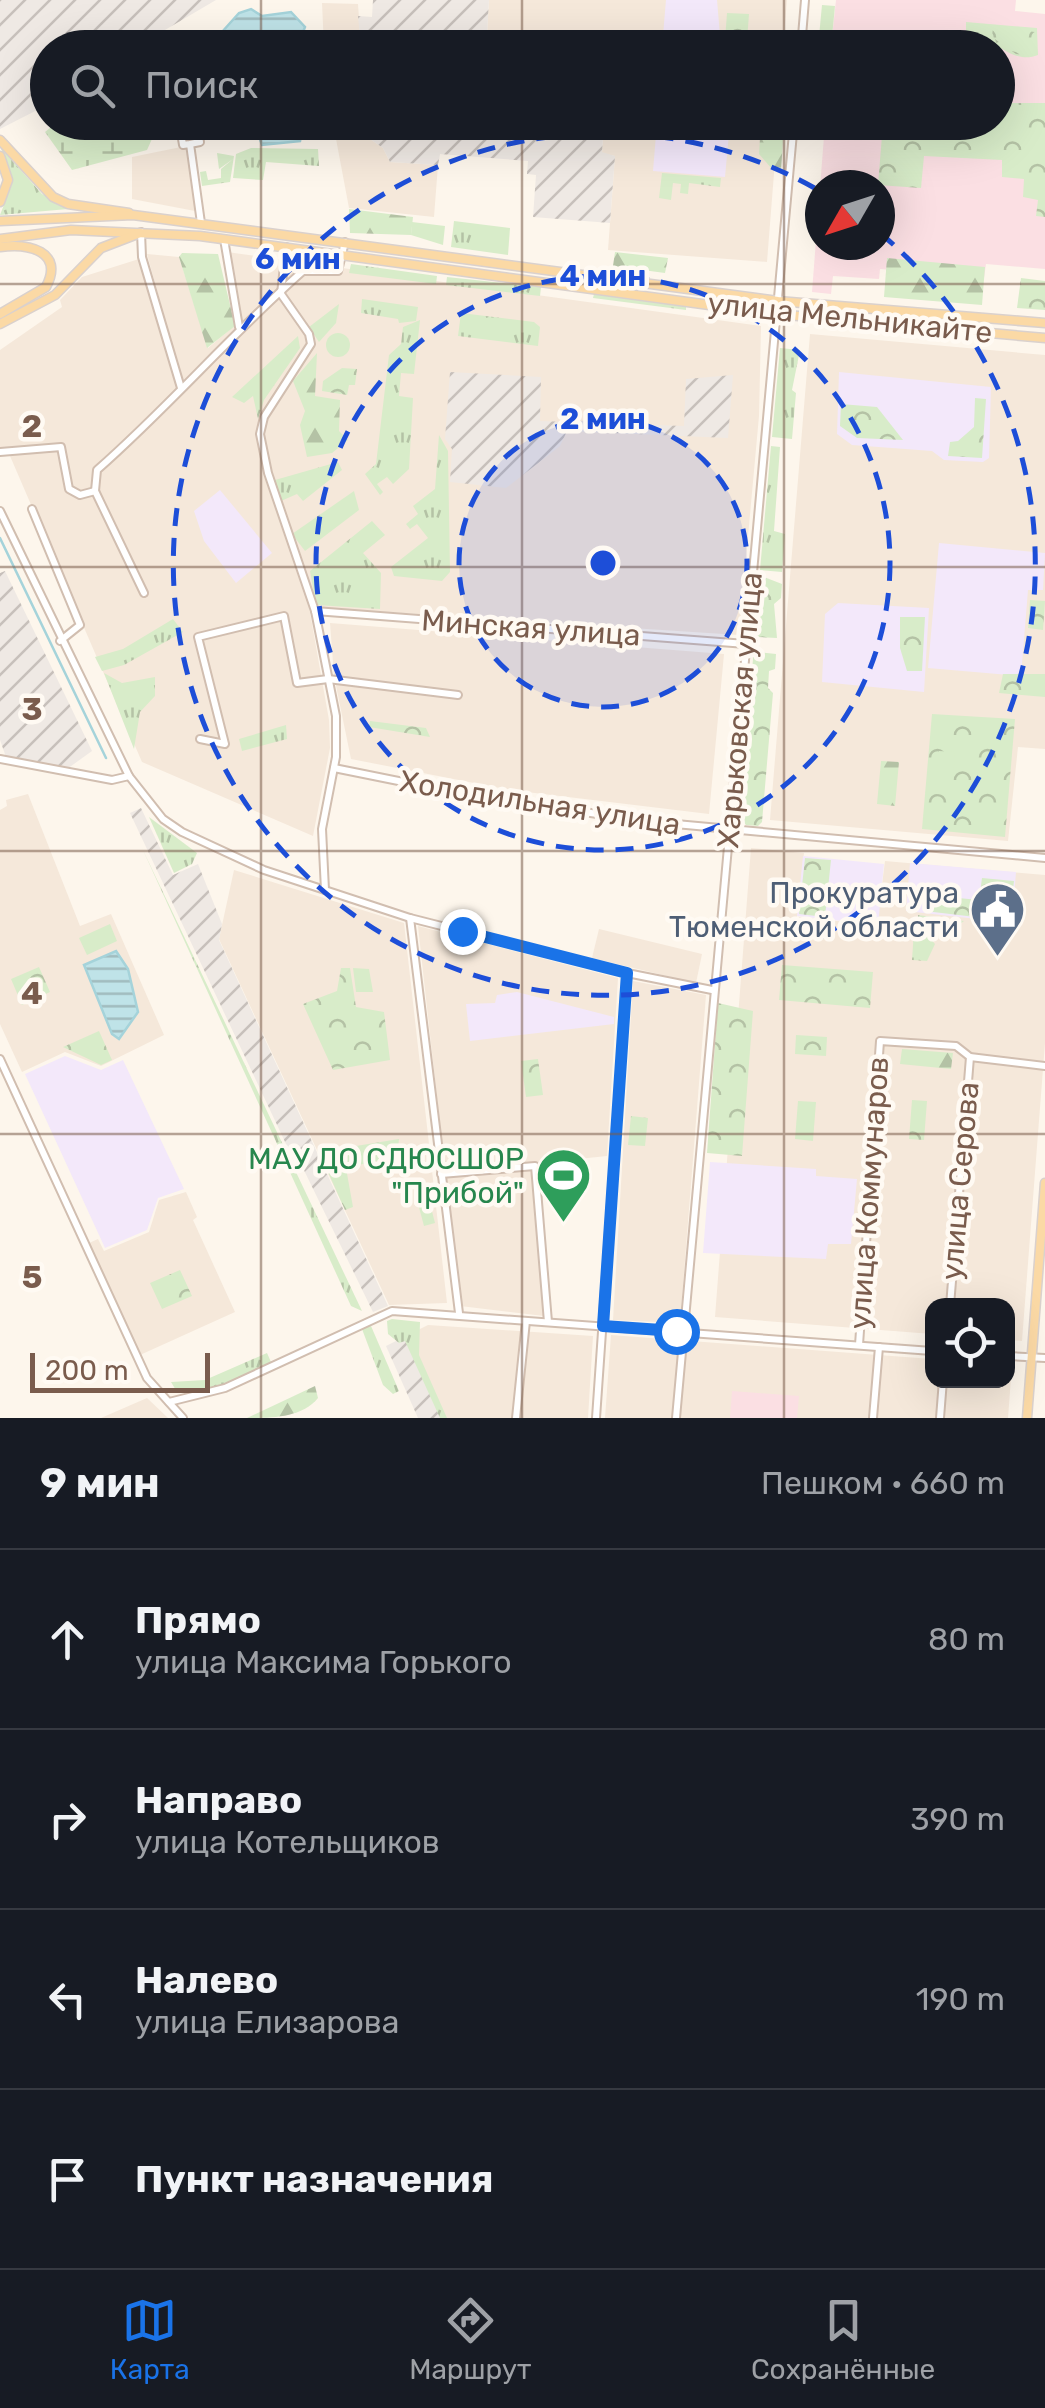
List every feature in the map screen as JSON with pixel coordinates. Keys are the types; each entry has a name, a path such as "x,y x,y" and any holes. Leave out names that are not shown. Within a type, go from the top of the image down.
{"main road":[{"path":"0,140 53,197 68,204 118,209 134,215"},
{"path":"0,156 8,180 0,202"},
{"name":"улица Мельникайте","path":"0,221 134,215 778,301 1045,322"},
{"path":"241,241 248,236 242,228"},
{"name":"улица Мельникайте","path":"0,239 71,230 224,239 776,314 1045,338"},
{"path":"0,324 54,295 101,248 141,232"},
{"path":"0,247 30,245 46,254 51,266 46,287 0,314"},
{"path":"854,321 855,308"},
{"path":"1026,1418 1045,1183"}],"street":[{"path":"802,30 805,0"},
{"name":"Харьковская улица","path":"676,1418 792,140"},
{"path":"190,144 202,223"},
{"path":"141,232 142,257 182,388"},
{"path":"224,239 239,327"},
{"path":"144,593 95,491 97,470 140,432 148,418 175,400 239,327 310,268 338,271 345,242"},
{"path":"286,247 282,294 311,339 264,417 261,446 316,612 337,725 334,768 322,829 325,890"},
{"path":"0,452 61,447 69,489 80,495 95,491"},
{"path":"32,508 80,625 60,641"},
{"path":"0,511 60,641 130,776 163,819 237,860 410,918 627,973 712,990"},
{"name":"Минская улица","path":"316,612 746,644"},
{"path":"200,739 225,744 198,637 284,616 297,683 328,679 458,695"},
{"path":"0,759 112,780 130,776"},
{"name":"Холодильная улица","path":"334,768 453,792 728,832 1045,858"},
{"path":"410,918 459,1314"},
{"path":"596,1418 627,973"},
{"name":"улица Коммунаров","path":"859,1345 880,1041 956,1046 970,1057"},
{"path":"970,1057 1045,1066"},
{"name":"улица Серова","path":"951,1298 970,1057"},
{"path":"0,1059 147,1378 183,1418"},
{"path":"441,1174 534,1166 548,1322"},
{"path":"169,1402 225,1388 351,1326 402,1311 925,1349"},
{"path":"516,1418 526,1321"},
{"path":"873,1418 879,1346"},
{"path":"1015,1357 1045,1358"},
{"path":"940,1418 942,1388"}],"shaded area":[{"path":"0,0 216,0 165,30 30,30 30,114 0,129"},
{"path":"373,0 489,0 487,30 359,30 358,16 372,17"},
{"path":"489,0 787,0 784,30 487,30"},
{"path":"666,0 717,0 720,30 663,30"},
{"path":"836,0 1016,0 1015,11 1045,14 1045,269 986,264 984,278 880,269 879,279 833,276 831,294 812,292 814,260 895,260 895,170 821,170 824,140 1015,140 1015,30 833,30"},
{"path":"322,3 358,4 360,30 323,30"},
{"path":"336,140 371,140 383,148 390,162 438,165 434,217 349,208"},
{"path":"371,140 603,140 602,152 615,156 610,223 533,217 536,175 527,174 528,161 440,154 438,165 390,162 383,148"},
{"path":"603,140 777,140 767,262 608,250 615,156 602,153"},
{"path":"656,140 728,140 725,177 653,171"},
{"path":"186,146 195,211 132,199 132,157"},
{"path":"227,252 761,326 759,416 739,635 309,607 329,720 330,748 313,836 142,762 7,449 0,449 0,350 62,307 60,300 82,277 139,259 174,374 179,371 147,254 179,257 208,348 240,321"},
{"path":"810,334 1045,355 1045,749 1018,747 1008,841 770,820"},
{"path":"450,372 541,377 540,421 684,426 686,379 733,375 728,438 567,431 560,446 506,488 450,482 452,449 445,439"},
{"path":"839,372 991,387 989,458 983,462 944,460 932,451 852,445 837,434"},
{"path":"220,490 272,553 236,583 204,541 194,511"},
{"path":"939,543 1045,553 1043,590 1028,590 1021,676 928,668"},
{"path":"5,571 92,751 67,769 6,757 0,740 0,573"},
{"path":"838,603 929,608 924,692 822,682 825,614"},
{"path":"330,623 724,654 709,814 510,790 351,759 334,676"},
{"path":"28,794 80,926 111,914 164,1035 101,1066 65,1052 22,1072 0,1024 0,810 7,806 6,800"},
{"path":"141,808 173,875 198,864 222,924 219,940 388,1306 373,1312 299,1160 294,1161 130,813"},
{"path":"751,848 804,853 797,917 877,925 885,861 1045,875 1045,1043 1022,1341 1015,1340 1015,1298 925,1298 925,1333 715,1317"},
{"path":"803,856 884,864 878,925 797,916"},
{"path":"910,863 1016,872 1012,923 906,911"},
{"path":"234,870 404,923 447,1303 389,1305 219,939"},
{"path":"418,926 618,978 607,1156 530,1164 544,1316 460,1306"},
{"path":"599,929 702,954 696,983 592,958"},
{"path":"633,981 706,995 680,1323 613,1320"},
{"path":"517,992 614,1017 614,1024 470,1041 466,1004 495,1003 497,995"},
{"path":"65,1056 101,1070 123,1060 184,1189 158,1198 147,1230 105,1248 25,1074"},
{"path":"710,1162 816,1169 816,1176 857,1179 851,1244 828,1244 826,1259 703,1253"},
{"path":"186,1192 197,1217 193,1220 235,1312 140,1355 89,1243 98,1239 104,1251 149,1232 159,1200"},
{"path":"428,1325 593,1336 588,1418 443,1418 408,1335"},
{"path":"408,1335 443,1418 418,1418 386,1346"},
{"path":"611,1335 925,1358 925,1388 1010,1388 1008,1418 605,1418"},
{"path":"732,1391 799,1396 797,1418 730,1418"},
{"path":"147,1398 168,1418 101,1418"}],"green space":[{"path":"822,5 835,6 833,30 820,30"},
{"path":"727,13 749,14 748,30 726,30"},
{"path":"966,22 1037,28 1038,55 1015,55 1015,30 966,30"},
{"path":"993,27 1035,32 1033,56 1015,53 1015,30 993,30"},
{"path":"1015,103 1045,103 1045,217 1036,216 1038,200 1023,197 1024,179 1002,177 1002,160 924,156 921,188 895,186 895,170 879,170 882,140 1015,140"},
{"path":"51,140 152,140 147,150 72,170"},
{"path":"760,140 783,140 781,172 772,169 759,154"},
{"path":"1,148 42,194 68,209 0,215 12,184"},
{"path":"251,148 318,149 319,166 266,162 263,180 233,178 236,154"},
{"path":"217,153 234,156 230,182 202,186 200,172 206,171 208,180 221,178 221,169 233,159 219,169"},
{"path":"662,173 721,178 720,187 689,183 688,194 680,193 681,184 673,183 671,200 659,198"},
{"path":"349,209 413,217 411,235 350,233"},
{"path":"454,221 510,228 508,255 451,247"},
{"path":"412,222 445,226 443,245 411,235"},
{"path":"615,252 668,258 665,273 613,266"},
{"path":"182,253 218,254 235,326 207,348 179,257"},
{"path":"887,260 985,267 982,305 884,297"},
{"path":"351,264 437,276 436,284 349,273"},
{"path":"447,277 541,287 540,296 446,285"},
{"path":"1021,278 1045,281 1045,310 1017,308"},
{"path":"594,294 686,306 686,310 593,298"},
{"path":"362,299 418,307 416,321 399,323 398,319 361,313"},
{"path":"339,304 336,323 319,342 309,327"},
{"path":"461,313 534,322 540,327 538,346 458,336"},
{"path":"420,320 414,374 401,373 399,396 413,398 409,469 393,484 387,477 377,484 383,492 380,495 365,474 376,464 389,355 401,344 403,327"},
{"path":"338,333 350,345 338,357 326,345"},
{"path":"298,336 300,348 264,400 258,419 253,396 244,403 232,397"},
{"path":"780,348 800,350 792,390 796,393 792,439 772,437"},
{"path":"317,353 315,396 340,400 339,431 348,440 332,453 307,457 300,425 305,411 293,381"},
{"path":"342,368 357,369 355,385 349,385 347,395 322,391 323,381"},
{"path":"975,398 986,399 982,458 948,456 950,442 958,441 974,427"},
{"path":"841,404 877,407 903,440 857,438 840,426"},
{"path":"439,435 448,451 450,572 442,581 394,576 391,567 428,538 417,524 410,529 406,524 418,514 413,506 435,489"},
{"path":"771,446 780,447 774,531 785,534 782,572 760,570"},
{"path":"338,462 342,470 303,501 297,494 281,501 275,480"},
{"path":"354,491 359,510 305,551 292,534"},
{"path":"372,521 385,535 363,553 381,573 380,609 316,605 310,571"},
{"path":"764,577 782,584 781,598 774,604 777,638 758,637 756,652 776,654 775,669 769,671 768,688 773,693 762,822 758,826 746,825 739,817 760,580"},
{"path":"1030,600 1045,601 1043,630 1028,628"},
{"path":"900,617 925,617 922,671 907,671 900,648"},
{"path":"173,619 183,632 124,665 102,671 95,657 123,649"},
{"path":"104,673 122,683 155,677 155,696 140,712 134,749"},
{"path":"1003,674 1045,674 1045,697 999,693"},
{"path":"932,714 1015,719 1005,837 922,829"},
{"path":"370,721 426,728 430,737 369,727"},
{"path":"286,725 287,739 242,751 239,739"},
{"path":"939,751 955,752 952,795 935,794"},
{"path":"881,761 899,762 895,806 877,804"},
{"path":"149,817 197,853 192,864 174,873"},
{"path":"142,848 362,1311 351,1306"},
{"path":"805,858 831,860 825,917 799,914"},
{"path":"982,878 1014,881 1009,921 925,911 927,895 979,900"},
{"path":"918,915 964,921 940,939 927,924 918,923"},
{"path":"110,924 117,941 87,955 79,938"},
{"path":"914,930 924,931 935,944 927,961 912,960"},
{"path":"782,965 873,972 870,1008 779,1000"},
{"path":"39,967 50,992 22,1005 11,979"},
{"path":"341,968 350,968 356,1007 384,1012 390,1060 333,1070 303,1004 337,991"},
{"path":"353,968 369,969 373,992 356,992"},
{"path":"718,1003 753,1011 742,1156 707,1153"},
{"path":"99,1031 112,1060 101,1065 63,1047"},
{"path":"796,1035 827,1037 826,1056 795,1054"},
{"path":"902,1049 953,1053 951,1069 900,1064"},
{"path":"538,1059 543,1095 526,1097 521,1061"},
{"path":"912,1100 927,1101 924,1140 909,1139"},
{"path":"798,1101 816,1102 813,1141 795,1139"},
{"path":"631,1116 648,1118 645,1146 628,1145"},
{"path":"399,1139 398,1148 380,1160 346,1168 353,1207 345,1210 319,1152"},
{"path":"428,1196 435,1223 424,1226 417,1200"},
{"path":"180,1270 192,1296 162,1309 150,1283"},
{"path":"387,1321 420,1322 419,1355 447,1418 440,1418 405,1341 399,1343 388,1334"},
{"path":"371,1326 399,1391 393,1394 383,1385 362,1329"},
{"path":"267,1353 271,1362 220,1387 177,1392 171,1382 205,1380"},
{"path":"315,1386 318,1398 304,1410 286,1416 247,1418"}],"water":[{"path":"251,9 262,16 291,12 305,27 224,30 239,13"},
{"path":"260,140 300,140 300,141 262,145"},
{"path":"116,951 128,969 138,1012 119,1039 112,1034 84,965"}],"waterway":[{"path":"0,538 106,758"}],"place":[{"name":"Прокуратура Тюменской области","path":"998,959"},
{"name":"МАУ ДО СДЮСШОР \"Прибой\"","path":"563,1225"}],"route":[{"path":"462,931 627,973 603,1326 676,1331"}]}
